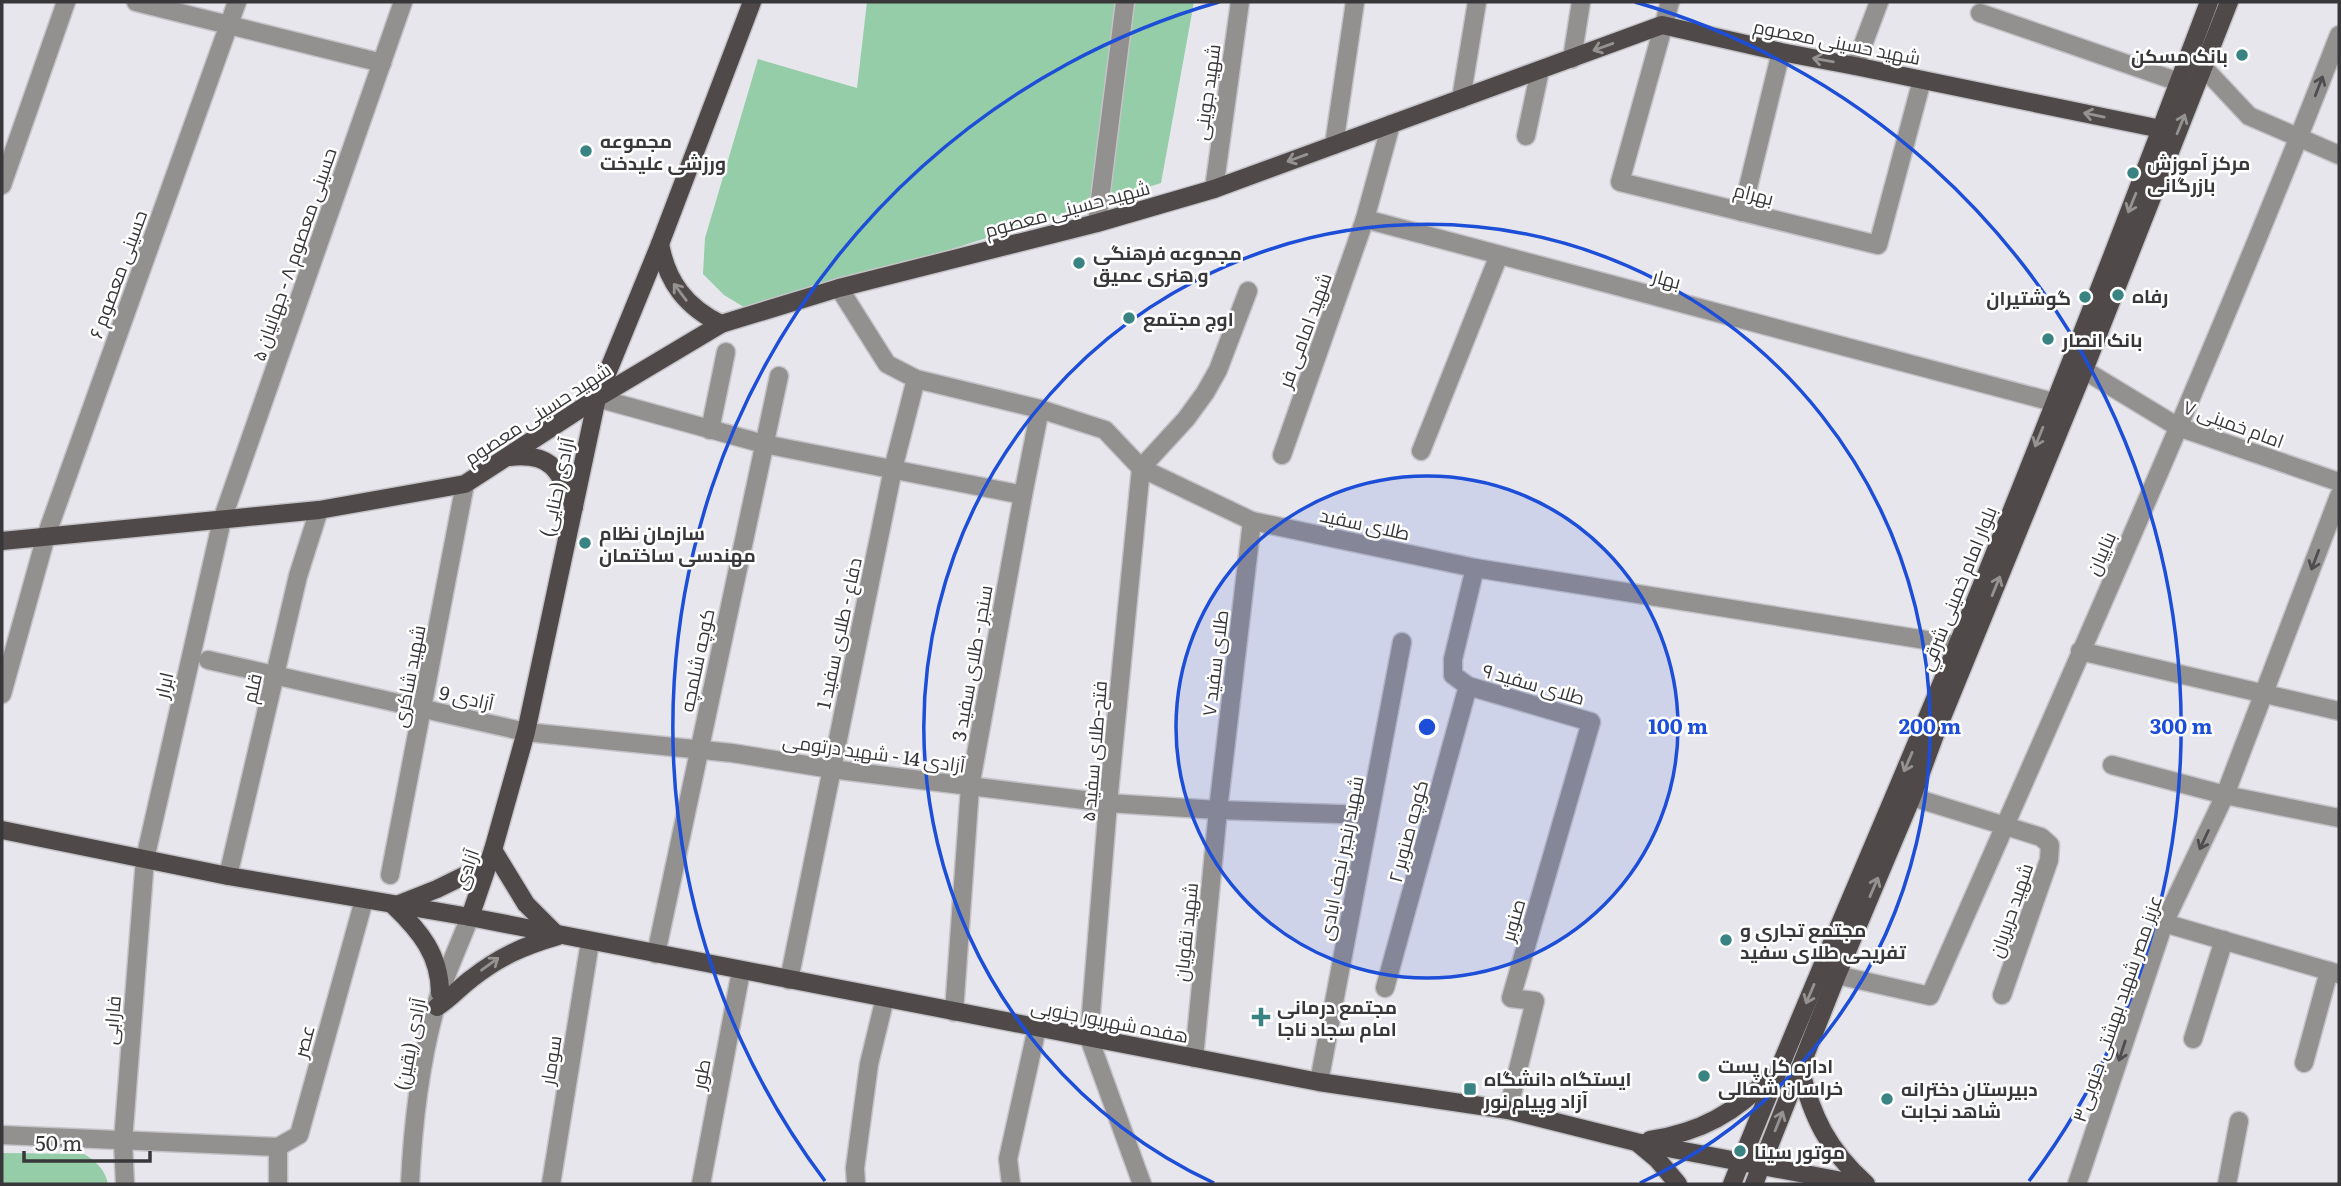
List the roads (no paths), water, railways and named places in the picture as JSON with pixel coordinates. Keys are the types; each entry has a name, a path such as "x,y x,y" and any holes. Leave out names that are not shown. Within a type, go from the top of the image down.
{"main road":[{"name":"آزادی (حنایی)","path":"493,850 526,732 597,398 660,244 752,2"},
{"name":"بلوار امام خمینی شرقي","path":"1732,1184 1957,645 2209,2"},
{"name":"بلوار امام خمینی شرقي","path":"1754,1184 2084,370 2229,2"},
{"name":"شهید حسینی معصوم","path":"2,541 319,510 465,484 597,398 721,324 839,288 1097,223 1214,189 1662,26 2161,129"},
{"path":"660,244 663,262 679,293 705,316 721,324"},
{"path":"505,458 527,455 543,459 558,471 574,507"},
{"path":"2,830 145,859"},
{"path":"439,1000 439,973 425,939 394,906 437,889 493,850 526,904 558,936"},
{"name":"آزادی","path":"470,917 493,850"},
{"name":"هفده شهریور جنوبی","path":"145,859 394,906 470,917 1319,1082 1508,1110 1636,1142 1761,1166"},
{"path":"439,1000 499,958 531,943 558,936"},
{"path":"1636,1142 1677,1136 1716,1121 1750,1098 1779,1068"},
{"path":"1800,1068 1816,1122 1847,1168 1866,1184"},
{"path":"1636,1142 1657,1159 1678,1184"},
{"path":"1761,1166 1858,1184"}],"street":[{"path":"2,184 66,2"},
{"path":"136,2 382,63"},
{"name":"حسینی معصوم ۶","path":"2,694 46,536 236,2"},
{"name":"حسینی معصوم ۸ - جهانیان ۵","path":"222,520 403,2"},
{"path":"1097,223 1125,2"},
{"name":"شهید جوینی","path":"1214,189 1240,2"},
{"path":"1334,145 1355,2"},
{"path":"1461,99 1477,2"},
{"path":"1572,59 1581,2"},
{"path":"1662,26 1670,2"},
{"path":"1855,66 1879,2"},
{"path":"1980,13 2179,82"},
{"name":"بهرام","path":"1662,26 1620,182 1878,245 1923,80"},
{"name":"بناییان","path":"1837,975 1930,996 2178,427 2339,35"},
{"path":"1742,212 1781,52"},
{"path":"2203,67 2249,116 2339,155"},
{"path":"1526,136 1540,70"},
{"path":"1365,219 1391,124"},
{"name":"بهار","path":"1365,219 2053,402"},
{"name":"شهید امامی فر","path":"1282,455 1365,219"},
{"path":"1421,451 1499,255"},
{"name":"طلای سفید","path":"839,288 887,364 916,379 1040,409 1105,430 1141,468 1252,521 1475,568 1957,645"},
{"path":"1141,468 1186,419 1205,393 1218,370 1248,291"},
{"path":"710,430 726,352"},
{"name":"امام خمینی ۷","path":"2084,370 2178,427 2339,482"},
{"name":"کوچه شلمچه","path":"656,954 779,376"},
{"name":"دفاع - طلای سفید 1","path":"789,980 893,470 916,379"},
{"path":"597,398 764,444 1023,495"},
{"name":"سنجر - طلای سفید 3","path":"954,1012 970,787 1040,409"},
{"name":"فتح-طلای سفید ۵","path":"1088,1038 1141,468"},
{"name":"شهید شاکری","path":"390,876 465,484"},
{"name":"عزیز مصر شهید بهشتی جنوبی۳","path":"2077,1184 2164,923 2225,795 2339,496"},
{"name":"قلم","path":"228,876 298,576 319,510"},
{"name":"ابرار","path":"145,859 222,520"},
{"name":"طلای سفید ۷","path":"1218,810 1252,521"},
{"name":"طلای سفید ۹","path":"1475,568 1453,659 1453,675 1468,686 1591,722"},
{"name":"شهید رنجبر نجف ابادی","path":"1319,1082 1402,642"},
{"path":"2080,651 2339,711"},
{"name":"آزادی 9","path":"208,660 526,732"},
{"name":"کوچه صنوبر ۲","path":"1385,988 1468,686"},
{"name":"صنوبر","path":"1508,1110 1535,1001 1511,998 1591,722"},
{"name":"آزادی 14 - شهید درتومی","path":"526,732 698,750 1108,803 1369,815"},
{"path":"2112,765 2225,795 2339,818"},
{"path":"1912,797 2005,826"},
{"name":"شهید نقویان","path":"1194,1058 1218,810"},
{"name":"شهید حریریان","path":"2002,995 2049,860 2050,845 2041,837 2005,826"},
{"name":"فارابی","path":"125,1184 123,1141 145,859"},
{"name":"عصر","path":"278,1147 299,1135 364,900"},
{"name":"آزادی (یقین)","path":"410,1184 421,1081 439,1000 470,917"},
{"path":"2164,923 2334,972 2304,1063"},
{"path":"2193,1040 2224,940"},
{"name":"سومار","path":"551,1184 590,942"},
{"name":"طور","path":"701,1184 741,971"},
{"path":"856,1184 855,1168 869,1064 885,998"},
{"path":"1011,1184 1008,1159 1037,1028"},
{"path":"1088,1038 1142,1184"},
{"path":"2227,1184 2239,1121"},
{"path":"2,1135 278,1147 278,1184"}],"place":[{"name":"بانک مسکن","path":"2242,55"},
{"name":"مجموعه ورزشی علیدخت","path":"586,151"},
{"name":"مرکز آموزش بازرگانی","path":"2133,173"},
{"name":"مجموعه فرهنگی و هنری عمیق","path":"1079,263"},
{"name":"رفاه","path":"2118,295"},
{"name":"گوشتیران","path":"2085,297"},
{"name":"اوج مجتمع","path":"1129,318"},
{"name":"بانک انصار","path":"2048,339"},
{"name":"سازمان نظام مهندسی ساختمان","path":"585,543"},
{"name":"مجتمع تجاری و تفریحی طلای سفید","path":"1726,940"},
{"name":"مجتمع درمانی امام سجاد ناجا","path":"1261,1017"},
{"name":"اداره کل پست خراسان شمالی","path":"1704,1076"},
{"name":"ایستگاه دانشگاه آزاد وپیام نور","path":"1470,1089"},
{"name":"دبیرستان دخترانه شاهد نجابت","path":"1887,1099"},
{"name":"موتور سینا","path":"1740,1151"}]}
